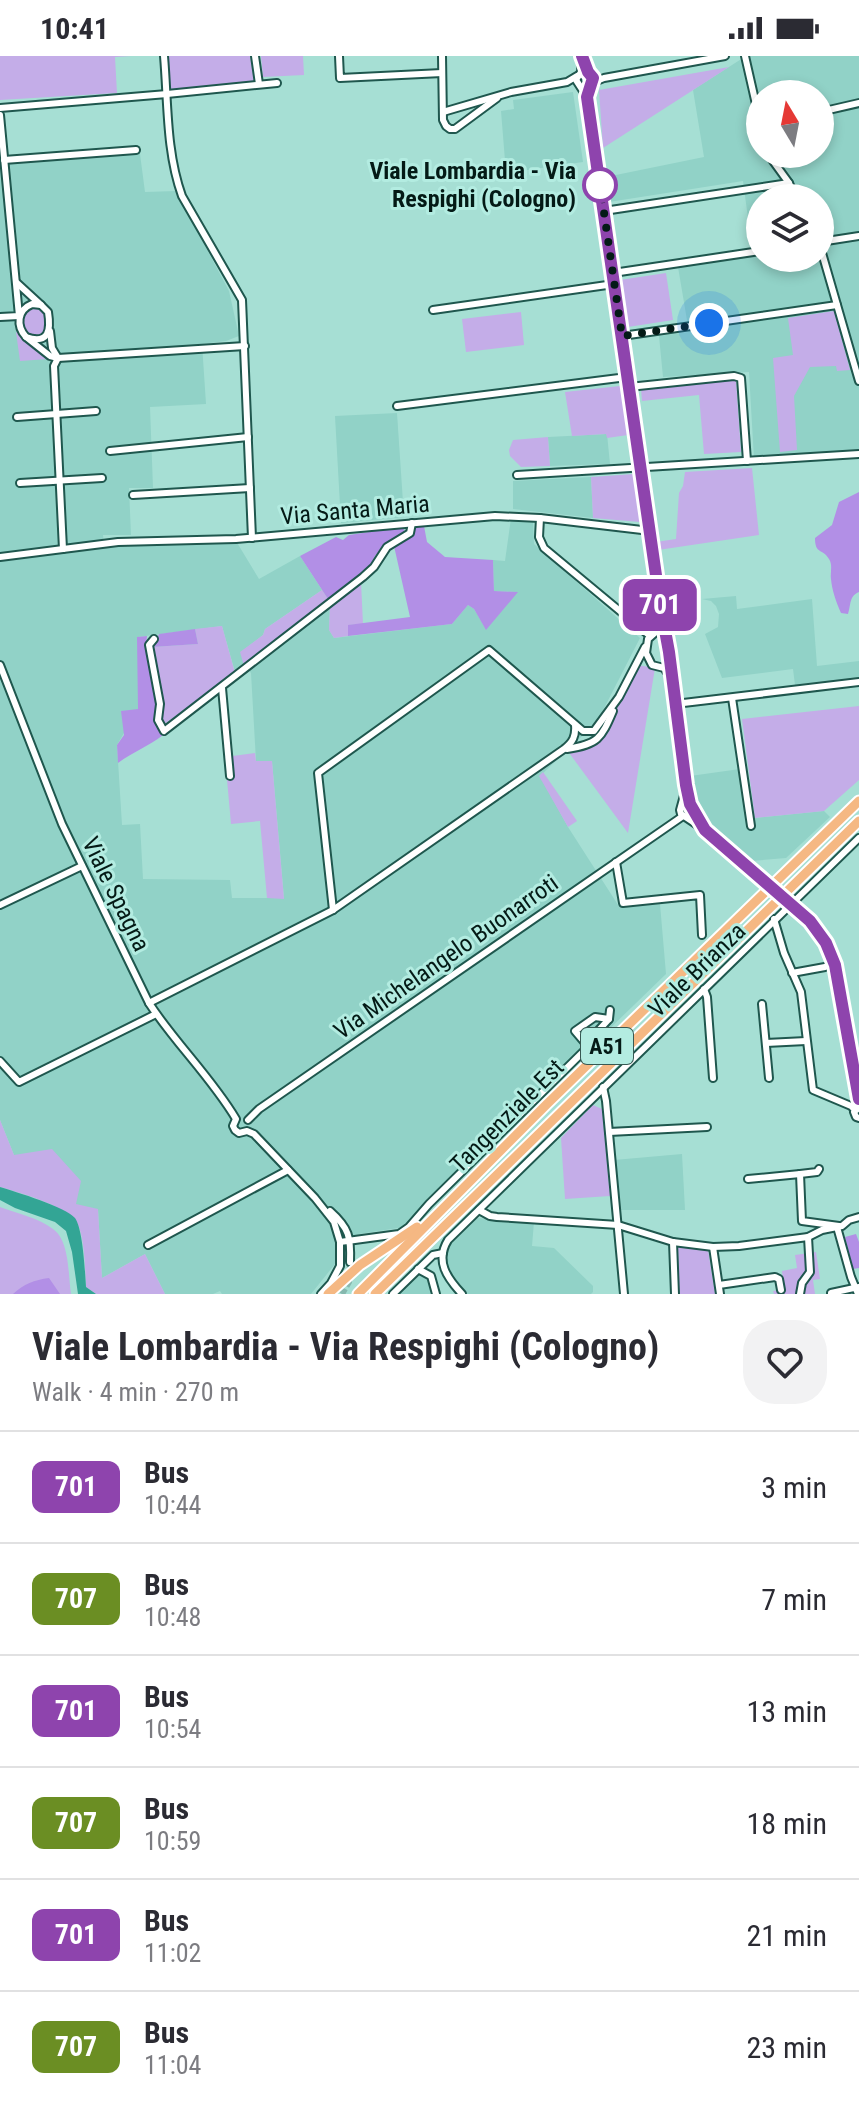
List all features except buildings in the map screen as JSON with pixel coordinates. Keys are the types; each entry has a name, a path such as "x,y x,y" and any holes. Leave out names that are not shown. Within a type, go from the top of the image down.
{"highway":[{"name":"Tangenziale Est","path":"358,1294 547,1104 859,801"},
{"name":"Tangenziale Est","path":"378,1294 402,1267 859,821"},
{"path":"328,1294 360,1265 416,1228 547,1104"}],"street":[{"path":"164,56 175,174 182,196 240,295 243,306 252,538"},
{"path":"255,56 259,84"},
{"path":"339,56 340,78 442,73"},
{"path":"442,56 443,112 446,126 450,129 455,129 499,95"},
{"path":"443,112 499,95 587,77 604,78 725,56"},
{"path":"745,56 750,80"},
{"path":"567,82 587,88 582,59"},
{"path":"580,86 587,77"},
{"path":"587,77 587,97 686,785 692,807 705,830"},
{"path":"0,108 277,83"},
{"path":"580,86 587,97"},
{"path":"834,109 859,103"},
{"path":"0,115 20,328 26,337 50,356 58,358 245,346"},
{"path":"4,160 136,150"},
{"path":"604,211 789,183 778,168"},
{"path":"834,241 859,236"},
{"path":"613,273 746,253"},
{"path":"828,272 859,381"},
{"path":"16,282 48,312 52,348 58,358"},
{"path":"433,310 614,284"},
{"path":"0,317 19,316 28,305 41,305"},
{"path":"622,336 837,305"},
{"path":"26,337 39,340 49,329"},
{"path":"850,348 859,347"},
{"path":"58,358 54,366 63,549"},
{"path":"629,387 734,376 741,378 747,461"},
{"path":"397,406 627,377"},
{"path":"17,417 96,411"},
{"path":"110,451 248,437"},
{"path":"517,475 859,454"},
{"path":"20,483 102,478"},
{"path":"133,495 250,488"},
{"name":"Via Santa Maria","path":"0,557 126,542 252,538 495,516 642,530 649,528"},
{"path":"540,518 539,537 544,548 653,635 661,634 666,640"},
{"path":"154,639 149,645 160,704 158,720 164,731 363,577 387,547 410,533 412,523"},
{"path":"564,749 584,745 603,735 645,647 660,626 661,615"},
{"path":"645,647 649,663"},
{"path":"333,910 318,773 489,650 583,731 594,731 619,697"},
{"path":"661,667 668,659"},
{"path":"637,664 649,663 661,667 668,671 671,679"},
{"name":"Viale Spagna","path":"0,665 62,824 149,1003 226,1102 236,1119 233,1123 235,1130 254,1134 339,1219 351,1241"},
{"path":"675,704 859,682"},
{"path":"222,688 230,776"},
{"path":"732,698 751,826"},
{"path":"149,1003 333,910 572,743 575,725"},
{"path":"686,785 681,807 684,817 705,830 765,883"},
{"path":"681,807 692,807"},
{"name":"Via Michelangelo Buonarroti","path":"667,827 681,807"},
{"name":"Via Michelangelo Buonarroti","path":"248,1120 259,1109 667,827 692,816 692,807"},
{"name":"Viale Brianza","path":"393,1294 433,1255 443,1253 448,1240 859,838"},
{"path":"616,862 623,903 700,895 702,935"},
{"path":"0,905 82,866"},
{"path":"793,907 818,930 832,955 859,1099"},
{"path":"774,919 778,937 801,992 813,1090 857,1109 855,1115 859,1118"},
{"path":"792,973 825,967"},
{"path":"704,989 713,1078"},
{"path":"762,1004 769,1078"},
{"path":"321,1294 340,1266 340,1242 399,1234 409,1227 585,1050 586,1044 609,1019 610,1010"},
{"path":"0,1061 19,1082 156,1014"},
{"path":"586,1044 575,1031 595,1017 609,1019"},
{"path":"766,1043 806,1041"},
{"path":"603,1087 624,1294"},
{"path":"236,1119 243,1117 248,1120 247,1131"},
{"path":"609,1132 707,1127"},
{"path":"748,1179 817,1172 819,1169"},
{"path":"148,1245 288,1170"},
{"path":"800,1174 802,1221 839,1227"},
{"name":"Viale Spagna","path":"315,1198 334,1222 340,1242"},
{"path":"479,1210 497,1217 618,1225 673,1242 713,1247 811,1235 859,1217"},
{"path":"831,1293 858,1290 852,1280 839,1227"},
{"path":"800,1294 802,1283 810,1272 811,1235"},
{"path":"350,1262 351,1241"},
{"path":"673,1242 675,1294"},
{"path":"713,1247 720,1294"},
{"path":"443,1253 448,1277 462,1294"},
{"path":"418,1269 431,1276 436,1294"},
{"path":"852,1280 859,1273"},
{"path":"434,1285 448,1277"},
{"path":"719,1285 775,1277 779,1279 781,1290"}],"shaded area":[{"path":"0,56 131,56 115,57 117,93 0,100"},
{"path":"168,56 250,56 254,81 170,90"},
{"path":"261,56 303,56 304,75 263,77"},
{"path":"746,56 859,56 859,452 754,459 749,372 663,377 659,336 689,332 678,267 746,256 746,272 834,272 834,184 746,184 746,203 743,181 609,202 606,177 704,157 693,90"},
{"path":"729,67 603,148 599,90"},
{"path":"573,92 583,162 506,173 501,111 514,109 513,100"},
{"path":"140,154 145,192 176,191 229,291 239,336 202,344 206,404 150,407 153,488 129,488 131,535 103,535 104,545 236,541 259,579 300,556 322,590 265,629 263,635 241,652 244,665 327,600 330,605 329,630 334,638 452,624 468,605 486,629 517,592 494,591 493,560 505,561 511,518 533,521 534,544 640,638 597,722 540,776 568,827 620,908 660,904 666,974 405,1227 359,1234 311,1294 222,1294 220,1291 213,1294 165,1294 145,1254 102,1278 98,1210 76,1205 14,1155 0,1120 0,164","holes":["222,626 237,679 249,670 251,673 256,761 272,761 284,898 232,898 230,880 143,879 140,824 122,825 117,745 138,709 138,637"]},
{"path":"666,273 673,320 628,327 620,280"},
{"path":"35,309 44,313 48,322 44,331 35,335 26,331 22,322 26,313"},
{"path":"834,311 850,370 837,371 836,366 810,367 794,396 797,450 780,452 773,358 793,355 788,318"},
{"path":"521,312 524,345 466,352 462,319"},
{"path":"16,332 48,359 20,361"},
{"path":"730,378 736,381 741,452 704,454 699,395 642,401 641,389"},
{"path":"620,386 628,435 607,438 606,434 572,436 565,392"},
{"path":"397,413 404,517 341,523 335,416"},
{"path":"607,434 610,464 550,466 548,437"},
{"path":"548,437 550,466 521,467 510,456 513,440"},
{"path":"752,468 759,535 658,550 656,542 676,539 679,493 685,472"},
{"path":"634,474 640,522 593,518 591,477"},
{"path":"591,477 593,518 513,509 513,481"},
{"path":"859,492 859,592 852,598 848,614 841,613 839,609 832,587 830,561 816,547 815,538 832,525 839,502"},
{"path":"416,526 424,526 427,542 445,557 493,560 494,591 518,592 486,630 474,609 468,605 452,624 348,636 348,625 410,617 394,546 411,536"},
{"path":"403,527 405,533 384,546 369,568 328,599 300,556 336,537 343,540 349,535"},
{"path":"361,582 363,624 349,625 348,636 334,638 329,630 330,605"},
{"path":"322,590 328,599 244,666 240,652 263,635 265,629"},
{"path":"736,596 737,609 812,599 817,666 859,661 859,678 795,685 793,669 722,678 705,634 718,627 719,614 711,601 702,599"},
{"path":"222,626 235,673 163,725 152,647 198,644 195,629"},
{"path":"195,629 198,644 152,647 159,634"},
{"path":"147,636 157,705 155,721 163,735 118,763 117,745 124,735 121,711 138,709 137,637"},
{"path":"637,665 655,668 628,833 567,750 598,739"},
{"path":"859,706 859,780 824,811 755,818 742,719"},
{"path":"255,753 256,761 272,761 284,899 267,898 260,821 231,824 225,757"},
{"path":"740,769 746,812 754,811 755,818 824,811 830,817 786,858 751,861 711,826 695,800 690,776"},
{"path":"543,772 577,821 568,827 539,776"},
{"path":"593,1105 602,1109 610,1196 565,1199 561,1138"},
{"path":"0,1120 14,1155 52,1149 81,1181 76,1204 98,1209 102,1278 145,1254 165,1294 96,1294 86,1287 83,1244 75,1222 68,1214 46,1202 0,1187"},
{"path":"682,1154 685,1210 620,1210 614,1160"},
{"path":"0,1187 52,1205 75,1218 82,1241 86,1287 96,1294 78,1294 66,1231 55,1222 0,1200"},
{"path":"0,1207 41,1222 59,1234 65,1250 71,1294 0,1294"},
{"path":"476,1218 534,1222 532,1246 554,1248 593,1286 593,1292 465,1294 447,1268 447,1253 452,1240"},
{"path":"856,1234 859,1268 853,1269 845,1237"},
{"path":"678,1247 708,1250 715,1294 679,1294"},
{"path":"816,1252 820,1279 813,1280 815,1294 774,1294 773,1291 784,1289 782,1271 797,1268 795,1255"},
{"path":"419,1272 429,1277 434,1294 395,1294"},
{"path":"49,1278 60,1294 13,1294 30,1283"}],"tunnel":[{"path":"769,886 793,907"},
{"path":"342,1294 349,1282 350,1262"}],"bus line":[{"name":"701","path":"582,56 593,78 587,97 690,804 705,830 810,921 826,943 835,965 859,1099"}],"place":[{"name":"Viale Lombardia - Via Respighi (Cologno)","path":"600,185"}],"route":[{"path":"600,185 622,336 709,323"}]}
